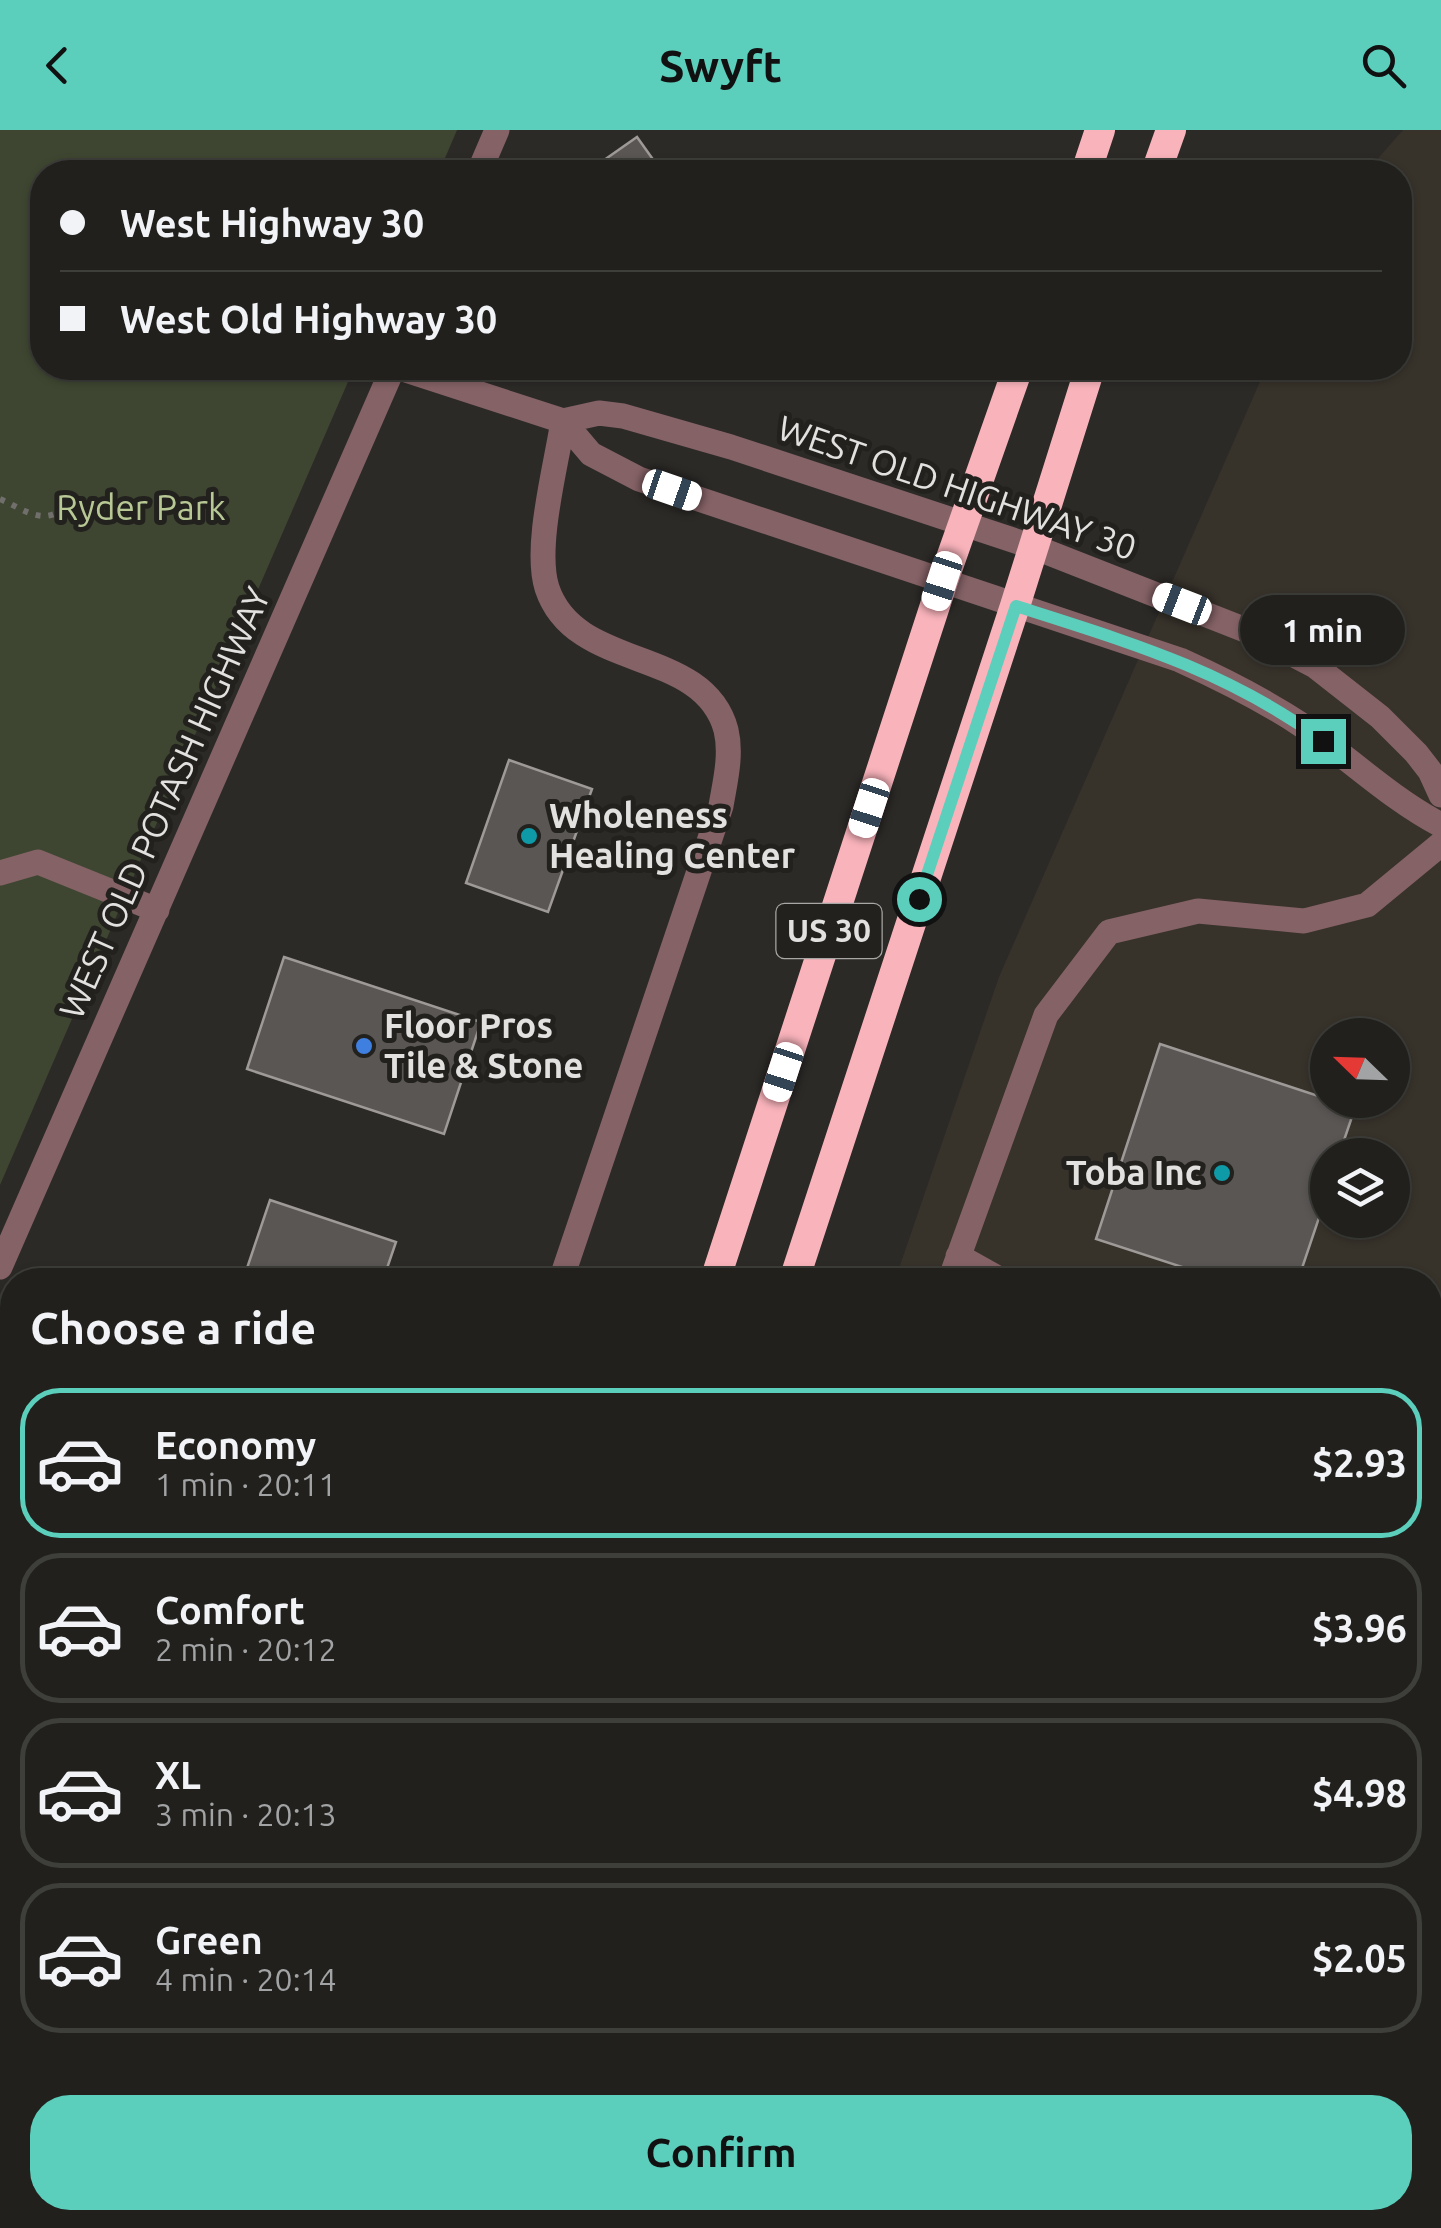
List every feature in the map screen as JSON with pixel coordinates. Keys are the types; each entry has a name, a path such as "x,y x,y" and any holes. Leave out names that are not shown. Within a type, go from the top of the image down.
{"highway":[{"path":"1090,160 1100,130"},
{"path":"1160,160 1171,130"},
{"name":"US 30","path":"719,1268 942,581 1014,380"},
{"name":"US 30","path":"798,1268 1086,380"}],"street":[{"path":"483,160 497,130"},
{"name":"WEST OLD POTASH HIGHWAY","path":"0,1267 392,380"},
{"name":"WEST OLD HIGHWAY 30","path":"434,380 563,422 592,454 638,479 1163,654 1218,677 1300,724 1390,794 1441,825"},
{"name":"WEST OLD HIGHWAY 30","path":"563,422 599,414 646,422 1034,547 1248,631 1316,666 1380,717 1416,753 1441,795"},
{"path":"563,422 544,539 542,566 548,591 580,634 600,646 678,675 714,701 726,732 728,766 720,806 565,1268"},
{"path":"954,1268 1046,1015 1110,932 1198,911 1304,921 1351,909 1366,905 1441,844"},
{"path":"0,873 38,862 157,910"}],"path":[{"path":"0,499 42,518 60,514 73,501"}],"shaded area":[{"path":"1403,130 1441,130 1441,1268 899,1268 999,977 1261,380 1412,380 1412,160 1377,160"}],"green space":[{"name":"Ryder Park","path":"0,130 457,130 444,160 30,160 30,380 349,380 0,1185"}],"building":[{"path":"637,137 653,160 604,160"},
{"name":"Wholeness Healing Center","path":"509,760 592,789 548,912 466,883"},
{"name":"Floor Pros Tile & Stone","path":"284,957 481,1022 444,1134 247,1069"},
{"name":"Toba Inc","path":"1160,1044 1310,1093 1310,1118 1352,1118 1345,1138 1310,1138 1312,1238 1302,1268 1185,1268 1096,1239"},
{"path":"270,1200 396,1242 387,1268 247,1268"}],"place":[{"name":"Wholeness Healing Center","path":"529,836"},
{"name":"Floor Pros Tile & Stone","path":"364,1046"},
{"name":"Toba Inc","path":"1222,1173"}],"route":[{"path":"919,899 1016,606 1180,660 1256,698 1323,741"}]}
